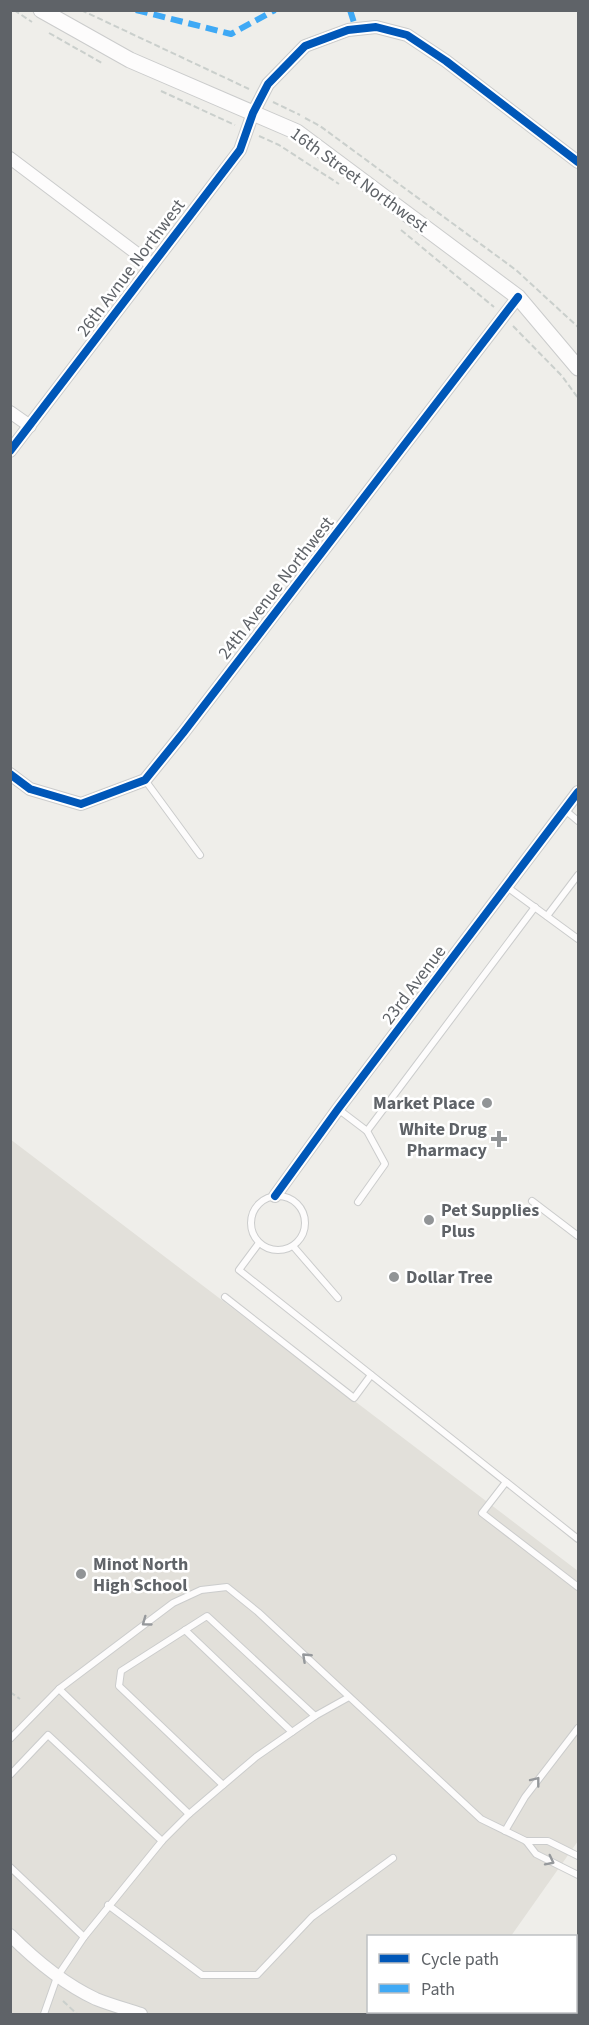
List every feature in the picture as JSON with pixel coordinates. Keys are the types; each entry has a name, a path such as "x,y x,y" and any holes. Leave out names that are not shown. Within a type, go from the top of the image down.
{"street":[{"name":"16th Street Northwest","path":"39,18 297,132 518,297 579,368"},
{"name":"26th Avnue Northwest","path":"10,451 240,150 253,113 268,84 305,46 348,30 376,27 407,36 427,48 579,162"},
{"path":"10,158 152,265"},
{"name":"24th Avenue Northwest","path":"145,780 518,297"},
{"path":"10,411 30,426"},
{"path":"10,774 30,789 81,804 145,780"},
{"name":"23rd Avenue","path":"275,1196 579,792"},
{"path":"10,1935 57,1977 96,1999 141,2014"}],"lane":[{"path":"145,780 200,855"},
{"path":"565,810 579,821"},
{"path":"547,916 579,875"},
{"path":"507,887 579,939"},
{"path":"367,1131 535,907"},
{"path":"338,1110 367,1131 385,1164 358,1202"},
{"path":"275,1196 292,1200 299,1206 305,1223 303,1232 293,1246 275,1250 259,1243 251,1228 254,1210 267,1198 275,1196"},
{"path":"532,1201 579,1236"},
{"path":"259,1243 239,1270 579,1539"},
{"path":"293,1246 338,1298"},
{"path":"225,1297 354,1398 371,1376"},
{"path":"506,1482 482,1513 579,1587"},
{"path":"10,1739 59,1689 173,1603 201,1590 227,1587 258,1612 482,1819 526,1841 536,1854 579,1875"},
{"path":"222,1785 119,1686 121,1671 207,1616 315,1716"},
{"path":"185,1630 292,1732"},
{"path":"59,1689 189,1814"},
{"path":"44,2014 57,1977 84,1937 162,1841 189,1814 256,1757 315,1716 349,1696"},
{"path":"506,1831 525,1797 579,1728"},
{"path":"10,1775 48,1735 162,1841"},
{"path":"526,1841 548,1841 579,1856"},
{"path":"108,1905 202,1975 256,1975 312,1917 393,1858"},
{"path":"10,1867 84,1937"}],"path":[{"path":"14,10 39,18"},
{"path":"81,10 320,126 516,270 579,327"},
{"path":"46,31 103,63"},
{"path":"155,88 279,145 347,189"},
{"path":"393,223 503,316 562,376 579,398"},
{"path":"10,1692 20,1700"},
{"path":"63,2001 77,2014"}],"shaded area":[{"path":"10,1139 578,1571 578,1841 512,1935 367,1935 367,2013 457,2014 11,2014"}],"marked path":[{"path":"136,10 231,34 275,10"},
{"path":"350,10 356,29"}],"cycle path":[{"path":"10,451 240,150 253,113 268,84 305,46 348,30 376,27 407,35 446,61 578,162"},
{"path":"10,774 30,789 81,804 145,780 518,297"},
{"path":"275,1196 338,1109 578,792"}],"place":[{"name":"Market Place","path":"487,1103"},
{"name":"White Drug Pharmacy","path":"499,1139"},
{"name":"Pet Supplies Plus","path":"429,1220"},
{"name":"Dollar Tree","path":"394,1277"},
{"name":"Minot North High School","path":"81,1574"}]}
